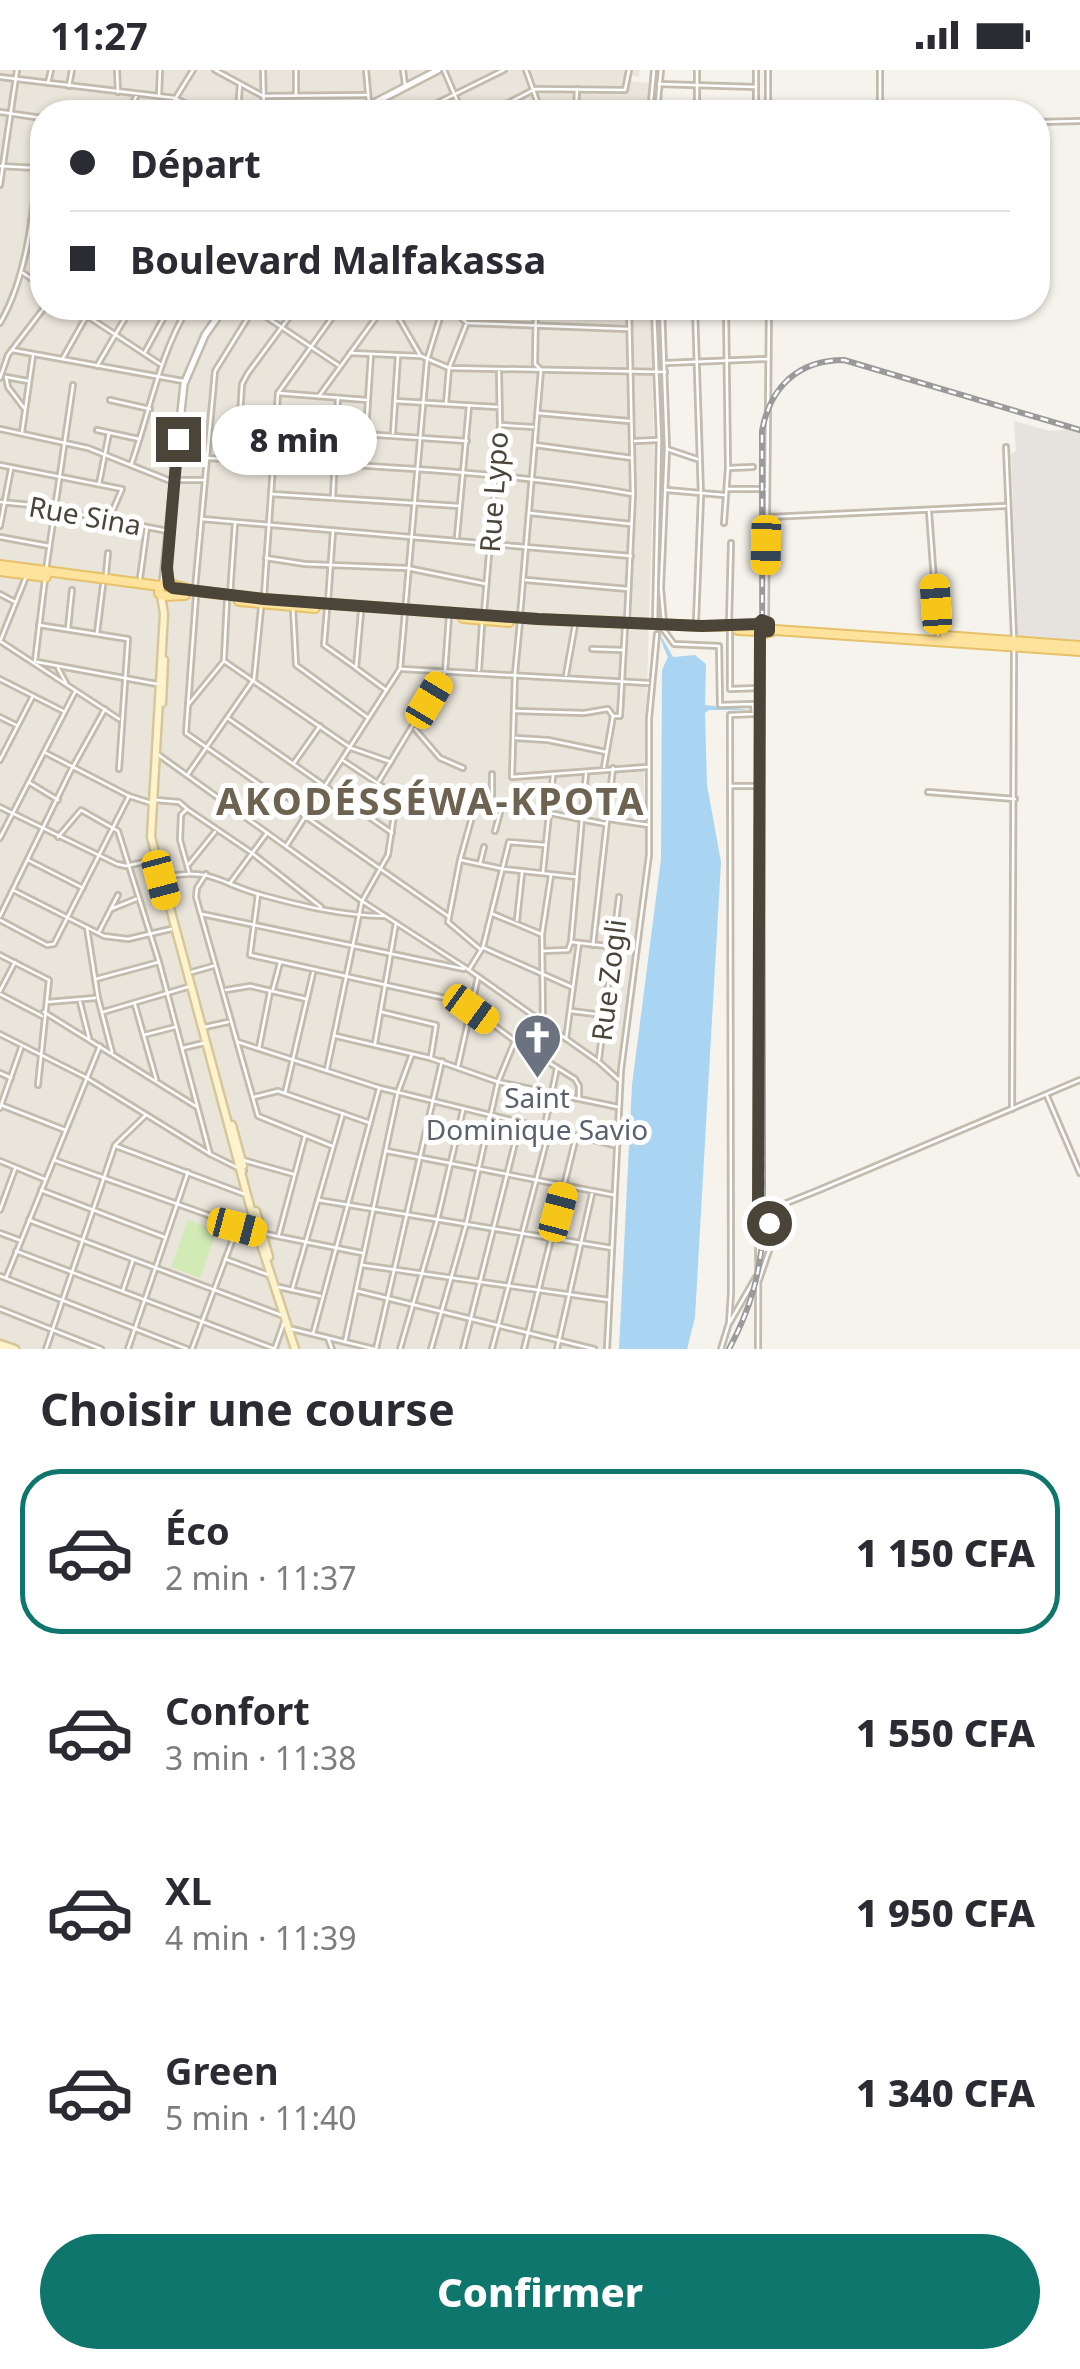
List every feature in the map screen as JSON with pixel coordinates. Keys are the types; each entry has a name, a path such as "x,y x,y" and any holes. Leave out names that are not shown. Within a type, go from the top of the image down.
{"main road":[{"path":"0,568 294,607 660,628 763,627 938,635 1014,644"},
{"path":"0,568 46,574"},
{"path":"104,583 165,590"},
{"path":"165,590 154,802 157,859 238,1164 296,1349"},
{"path":"262,602 483,618"},
{"path":"157,753 165,614"},
{"path":"538,621 626,625"},
{"path":"763,627 1080,649"},
{"path":"660,628 730,628"},
{"path":"157,859 205,1027 238,1164"},
{"path":"273,1276 286,1322"},
{"path":"1,1347 14,1349"}],"street":[{"path":"0,185 17,70"},
{"path":"48,84 50,70"},
{"path":"68,87 72,70"},
{"path":"110,70 118,71 118,93"},
{"path":"160,70 160,97"},
{"path":"175,98 193,70"},
{"path":"214,70 263,96 366,95"},
{"path":"228,70 228,77"},
{"path":"263,70 263,100"},
{"path":"296,70 296,96"},
{"path":"366,70 368,100"},
{"path":"404,70 405,87"},
{"path":"380,100 441,70 456,100"},
{"path":"444,100 504,70"},
{"path":"526,70 538,100"},
{"path":"515,100 535,90 626,90 629,70"},
{"path":"651,100 654,70"},
{"path":"658,100 661,70"},
{"path":"697,70 698,100"},
{"path":"756,70 756,100"},
{"path":"768,70 768,100"},
{"path":"880,70 880,100"},
{"path":"0,77 179,100"},
{"path":"239,100 240,84"},
{"path":"659,84 756,86"},
{"path":"576,100 577,88"},
{"path":"135,100 137,96"},
{"path":"0,112 30,116"},
{"path":"1050,122 1080,121"},
{"path":"2,166 30,168"},
{"path":"0,323 12,303 21,272 30,213"},
{"path":"21,272 30,278"},
{"path":"25,409 2,376 8,356 35,320"},
{"path":"62,360 83,320"},
{"path":"94,320 161,365"},
{"path":"97,366 124,320"},
{"path":"144,353 162,320"},
{"path":"131,466 151,410 161,365 182,320"},
{"path":"165,590 184,382 216,320"},
{"path":"245,320 217,364 206,458 186,732 448,916"},
{"path":"271,320 339,366"},
{"path":"274,421 243,418 242,384 287,320"},
{"path":"188,775 254,680 278,394 330,320"},
{"path":"319,396 374,320"},
{"path":"401,320 421,356 448,368 665,372"},
{"path":"287,845 400,669 427,360 439,320"},
{"path":"463,320 467,324 630,329"},
{"path":"535,320 534,364 541,370"},
{"path":"613,716 620,716 632,524 630,320"},
{"path":"655,320 660,628 674,644 720,646 720,704 753,704 754,714 730,716 730,1323"},
{"path":"607,1349 620,1081 646,888 650,683 660,628 666,490 662,320"},
{"path":"696,320 700,496 696,626"},
{"path":"724,523 728,468 726,320"},
{"path":"758,1349 759,688 767,518 769,320"},
{"path":"446,405 448,368 467,324"},
{"path":"12,350 184,382"},
{"path":"0,351 8,356"},
{"path":"350,353 421,356"},
{"path":"22,433 33,354"},
{"path":"366,432 371,354"},
{"path":"393,434 398,356"},
{"path":"664,363 763,362 769,358"},
{"name":"Rue Lypo","path":"479,672 500,424 499,370"},
{"path":"541,370 515,674 512,776 553,776 648,766"},
{"path":"2,376 29,382"},
{"path":"35,662 73,385"},
{"path":"278,394 366,400"},
{"path":"333,497 338,398"},
{"path":"110,400 151,410"},
{"path":"395,401 498,407"},
{"path":"457,539 469,406"},
{"path":"536,414 631,421"},
{"path":"500,424 535,427"},
{"path":"274,428 467,441"},
{"path":"0,430 66,441 174,481 205,480"},
{"path":"98,430 140,440"},
{"path":"99,484 110,433"},
{"path":"632,442 658,440"},
{"path":"534,445 632,458"},
{"path":"1006,447 1014,644 1012,1108"},
{"path":"667,449 698,460"},
{"path":"206,458 420,469 531,479 633,494"},
{"path":"0,465 122,489 108,520"},
{"path":"0,526 12,467"},
{"path":"728,468 752,468"},
{"path":"726,489 767,490"},
{"path":"666,490 700,496 726,495"},
{"path":"270,494 459,506"},
{"name":"Rue Sina","path":"0,502 170,531"},
{"path":"767,518 1008,506"},
{"path":"929,510 938,635"},
{"path":"528,513 632,524"},
{"path":"202,519 630,556"},
{"path":"187,706 224,661 235,521"},
{"path":"139,585 147,527"},
{"path":"333,530 324,645 387,690"},
{"path":"0,537 50,546"},
{"path":"730,544 730,688 759,688"},
{"path":"97,634 108,554"},
{"path":"266,558 407,568 487,584"},
{"path":"27,574 0,640 120,720"},
{"path":"523,580 629,589"},
{"path":"68,630 72,590"},
{"path":"0,594 16,602"},
{"path":"294,607 296,665 368,718"},
{"path":"356,668 361,612"},
{"path":"378,783 446,672 449,616"},
{"path":"40,625 128,639 120,720 120,769"},
{"path":"566,677 575,625"},
{"path":"592,649 623,650"},
{"path":"224,661 351,748 391,762"},
{"path":"35,662 158,684"},
{"path":"57,666 66,684"},
{"path":"400,669 650,683"},
{"path":"0,679 64,712"},
{"path":"0,838 75,692"},
{"path":"0,760 33,696"},
{"path":"105,709 0,918 51,945 100,858 129,796"},
{"path":"514,711 584,713 608,709 613,716 604,768"},
{"path":"0,717 17,726"},
{"path":"228,719 393,834"},
{"path":"293,764 320,726"},
{"path":"413,727 440,758 463,768"},
{"path":"515,738 548,740 606,752"},
{"path":"44,752 129,796 179,802 252,852 321,908"},
{"path":"157,753 362,901 478,976 620,1081"},
{"path":"327,1071 362,901 381,868 393,834 396,797 344,760"},
{"path":"593,945 613,768"},
{"path":"542,952 568,950 571,942 586,772"},
{"path":"492,774 492,801"},
{"path":"542,874 553,776"},
{"path":"29,782 58,800"},
{"path":"730,786 758,786"},
{"path":"928,792 1015,798"},
{"path":"622,821 625,798"},
{"path":"572,987 482,949 449,925 460,860 477,799 583,820 649,825"},
{"path":"0,806 100,858 130,865 157,859"},
{"path":"494,831 501,806"},
{"path":"187,808 181,815 180,840 189,872"},
{"path":"58,836 80,811 118,830 159,962 210,1154"},
{"path":"188,866 217,829"},
{"path":"230,883 268,831"},
{"path":"469,970 482,949 493,914 509,842 545,845"},
{"path":"480,864 484,847"},
{"path":"28,860 84,888"},
{"path":"460,860 503,870 576,877"},
{"path":"164,877 189,872 206,874 258,894 359,916 387,916"},
{"path":"516,923 523,872"},
{"path":"206,874 196,892 252,1098 262,1120 332,1146"},
{"path":"543,1024 542,934 551,875"},
{"path":"13,890 98,934 128,939 176,928"},
{"path":"98,934 118,894"},
{"path":"258,894 248,953 460,1001 577,1081 579,1098"},
{"name":"Rue Zogli","path":"599,1062 618,897"},
{"path":"110,910 140,898"},
{"path":"202,914 469,970"},
{"path":"493,914 542,934"},
{"path":"374,1045 396,922"},
{"path":"86,928 112,1053"},
{"path":"571,942 636,950"},
{"path":"566,1041 579,942"},
{"path":"0,955 49,980 38,1084"},
{"path":"15,962 0,993 89,1039 198,1107"},
{"path":"94,980 159,962"},
{"path":"258,1049 280,963"},
{"path":"190,972 215,966"},
{"path":"285,1093 314,970"},
{"path":"458,1068 478,976"},
{"path":"102,1013 192,986"},
{"path":"223,991 248,986 307,999"},
{"path":"46,1002 98,998"},
{"path":"80,1000 89,1039"},
{"path":"135,1003 156,1082"},
{"path":"570,1010 604,1016"},
{"path":"382,1012 436,1025 430,1058"},
{"path":"205,1027 231,1022"},
{"path":"143,1036 176,1027"},
{"path":"0,1034 85,1077 210,1154 238,1164 295,1174"},
{"path":"334,1036 430,1058 498,1082 619,1108"},
{"path":"431,1349 466,1225 498,1082 515,1041"},
{"path":"238,1042 380,1088 616,1146"},
{"path":"182,1048 206,1043"},
{"path":"22,1046 0,1106 76,1133"},
{"path":"100,1046 3,1277 189,1349 237,1227"},
{"path":"345,1342 398,1092 412,1054"},
{"path":"29,1220 314,1334 375,1349 442,1062"},
{"path":"492,1349 547,1139 544,1129 557,1067"},
{"path":"0,1073 11,1078"},
{"path":"758,1209 774,1208 1080,1080"},
{"path":"314,1334 380,1088"},
{"path":"252,1098 270,1092 285,1093 370,1123"},
{"path":"1047,1094 1080,1172"},
{"path":"400,1349 437,1221 463,1110"},
{"path":"292,1290 343,1113"},
{"path":"46,1349 115,1145 146,1115"},
{"path":"463,1349 520,1124"},
{"path":"278,1236 306,1134"},
{"path":"524,1349 576,1137"},
{"path":"115,1145 250,1197"},
{"path":"386,1150 614,1195"},
{"path":"54,1160 237,1227 362,1253"},
{"path":"0,1162 45,1179"},
{"path":"0,1210 16,1168"},
{"path":"128,1349 188,1172"},
{"path":"41,1190 165,1237"},
{"path":"557,1349 593,1192"},
{"path":"318,1200 614,1248"},
{"path":"757,1286 770,1248 769,1220 774,1208"},
{"path":"0,1233 20,1240"},
{"path":"16,1251 274,1349 286,1322"},
{"path":"224,1258 273,1276"},
{"path":"122,1292 133,1260"},
{"path":"362,1264 611,1300"},
{"path":"721,1349 730,1323 756,1277"},
{"path":"278,1286 322,1296"},
{"path":"356,1291 594,1349"},
{"path":"0,1309 101,1349"},
{"path":"328,1338 332,1349"}],"shaded area":[{"path":"0,70 640,70 639,77 632,75 630,81 649,83 647,100 30,100 30,320 651,320 654,462 644,781 647,870 617,1085 605,1349 0,1349"},
{"path":"1014,421 1050,431 1065,427 1080,432 1080,643 1018,635 1011,454 1016,451"}],"green space":[{"path":"188,1220 217,1230 200,1278 171,1267"}],"water":[{"path":"656,320 660,320 665,444 661,636 673,657 695,655 706,664 705,705 750,710 705,713 707,785 721,862 695,1317 687,1349 619,1349 632,1085 661,859 662,670 668,657 660,635 654,582 659,390"}],"railway":[{"path":"729,1349 753,1291 763,1228 762,431 766,415 779,389 800,371 844,360 1080,430"}],"place":[{"name":"Saint Dominique Savio","path":"537,1080"}],"district":[{"name":"AKODÉSSÉWA-KPOTA","path":"431,802"}],"route":[{"path":"178,439 167,568 173,588 264,599 538,619 716,626 758,624 762,620 769,623 769,631 760,632 756,960 758,1209 774,1208 769,1223"}]}
